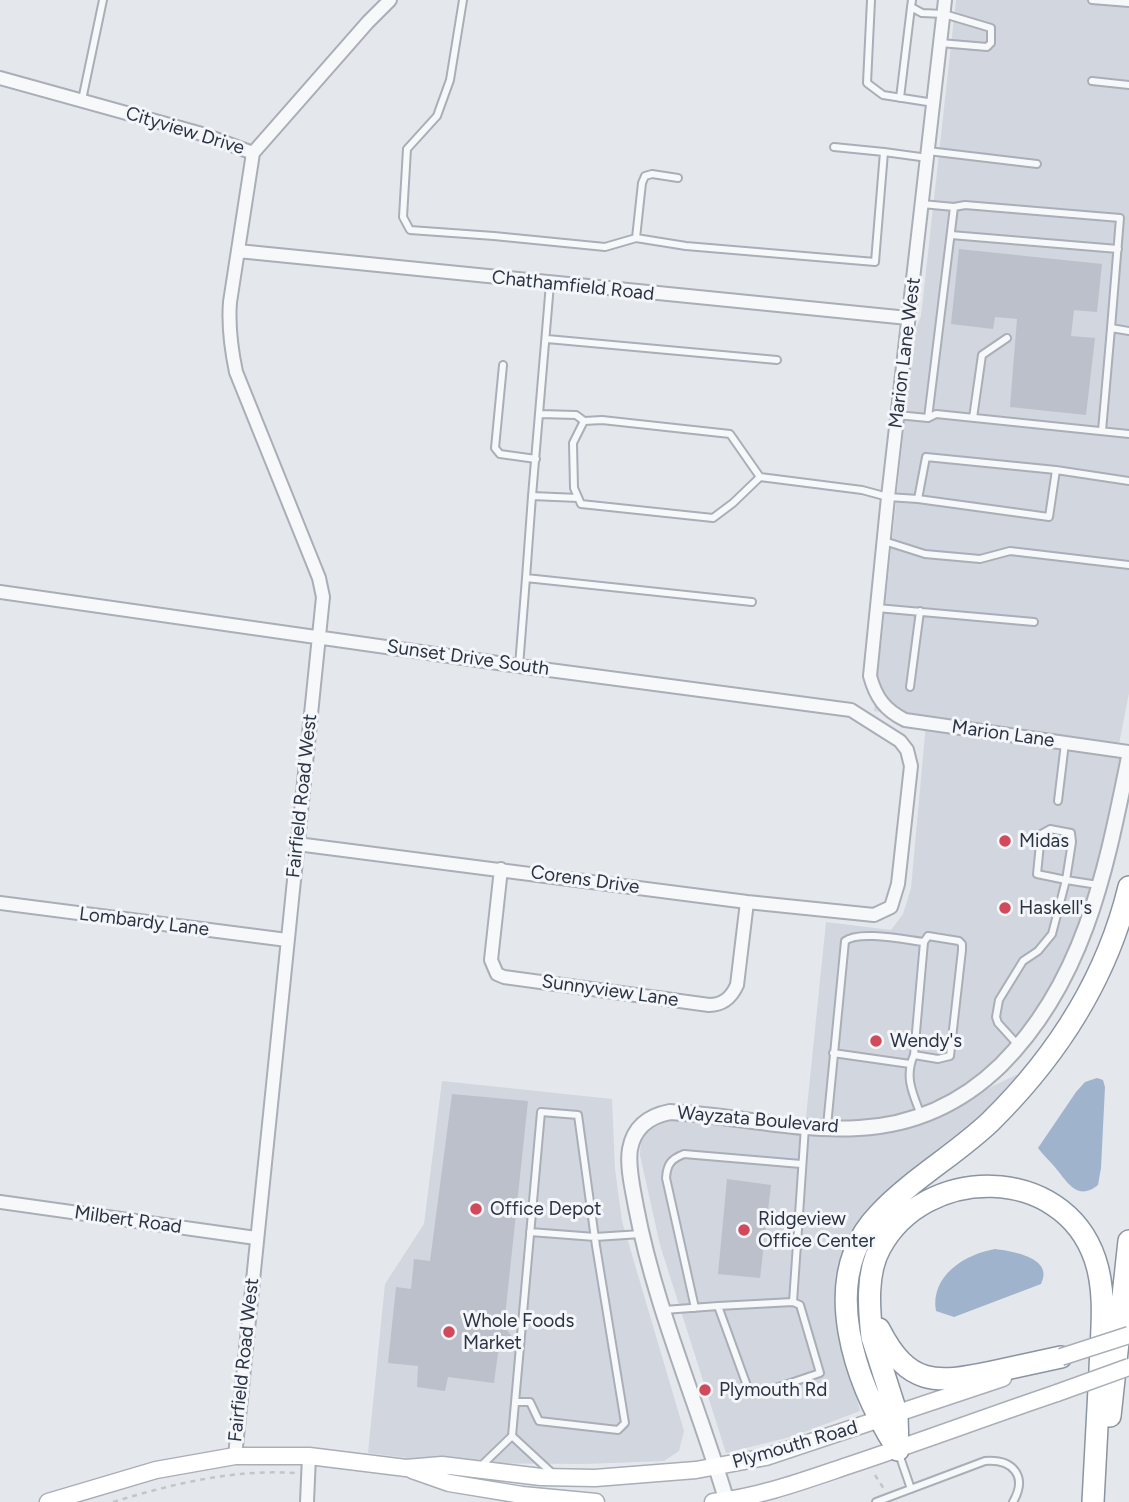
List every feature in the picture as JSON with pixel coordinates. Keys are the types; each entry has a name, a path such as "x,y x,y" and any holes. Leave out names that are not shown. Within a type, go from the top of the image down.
{"highway":[{"path":"888,1418 847,1326 844,1308 846,1290 856,1251 876,1216 989,1123 1031,1078 1062,1038 1105,959 1129,887"},
{"path":"898,1450 888,1418 872,1337 870,1292 878,1250 905,1216 927,1200 959,1189 999,1187 1037,1195 1064,1213 1082,1231 1090,1245 1099,1273 1101,1290 1093,1502"},
{"path":"1101,1502 1129,1241"},
{"path":"870,1310 889,1349 901,1363 911,1371 933,1379 957,1379 1061,1357"}],"main road":[{"name":"Plymouth Road","path":"52,1501 156,1470 235,1456 309,1456 406,1468 442,1465 522,1475 595,1478 717,1467 766,1457 888,1418 1129,1335"},
{"name":"Plymouth Road","path":"722,1502 808,1479 898,1450 1129,1367"},
{"name":"Plymouth Road","path":"406,1468 449,1483 522,1498 596,1502"}],"street":[{"name":"Cityview Drive","path":"0,78 202,134 253,153 390,0"},
{"name":"Marion Lane West","path":"881,703 874,692 870,676 945,0"},
{"name":"Fairfield Road West","path":"235,1456 323,597 319,578 236,372 230,347 230,302 253,153"},
{"name":"Chathamfield Road","path":"238,251 908,318"},
{"name":"Sunset Drive South","path":"0,592 519,666 851,709 900,741 907,750 911,766 898,884 891,906 874,915"},
{"name":"Marion Lane","path":"881,703 905,720 1129,755"},
{"name":"Wayzata Boulevard","path":"722,1502 717,1467 641,1234 630,1150 640,1127 648,1119 670,1112 805,1127 890,1125 945,1107 971,1090 1019,1046 1038,1024 1071,964 1100,886 1129,755"},
{"name":"Corens Drive","path":"297,844 747,902 874,915"},
{"name":"Sunnyview Lane","path":"500,869 491,960 497,974 709,1005 725,1002 737,985 747,902"},
{"name":"Lombardy Lane","path":"0,903 287,940"},
{"name":"Milbert Road","path":"0,1202 256,1238"},
{"path":"307,1502 309,1456"},
{"path":"522,1475 522,1498"}],"lane":[{"path":"82,100 103,0"},
{"path":"463,0 450,80 437,116 407,149 403,217 410,230 605,247 636,239 686,246 875,262 884,152"},
{"path":"871,0 867,83 883,95 934,103"},
{"path":"1092,0 1129,3"},
{"path":"900,98 911,4"},
{"path":"911,4 922,13 944,14 991,28 991,43 987,47 940,43"},
{"path":"1092,81 1129,85"},
{"path":"834,147 1037,164"},
{"path":"636,239 645,176 652,174 678,178"},
{"path":"922,204 1120,218 1102,430"},
{"path":"928,418 954,207"},
{"path":"951,235 1118,249"},
{"path":"519,666 550,284"},
{"path":"1111,328 1129,331"},
{"path":"974,418 982,355 1007,338"},
{"path":"547,340 777,360"},
{"path":"503,365 495,449 500,454 536,459"},
{"path":"540,414 576,415 584,421 603,420 730,434 760,477 862,490 888,497 1049,517 1056,470"},
{"path":"897,415 928,418 936,414 1129,434"},
{"path":"584,421 573,443 573,488 581,504 713,518 760,477"},
{"path":"918,499 926,457 1056,470 1129,481"},
{"path":"532,496 578,498"},
{"path":"884,541 925,554 980,559 1010,551 1129,565"},
{"path":"526,578 752,601"},
{"path":"877,608 1034,622"},
{"path":"910,687 920,611"},
{"path":"1058,801 1065,743"},
{"path":"1019,1046 998,1023 997,1007 1018,967 1038,951 1052,934 1066,880 1072,842 1071,833 1046,830 1041,834 1037,873 1066,880 1100,886"},
{"path":"827,1128 845,941 861,936 924,942"},
{"path":"914,1055 938,1059 950,1056 962,950 962,944 955,939 928,936 924,942 914,1055 908,1073 921,1117"},
{"path":"833,1054 910,1064"},
{"path":"478,1469 512,1436 541,1112 578,1115 625,1423 618,1430 539,1421 530,1402 516,1402"},
{"path":"793,1302 805,1127"},
{"path":"695,1308 666,1178 667,1166 674,1157 684,1154 801,1164"},
{"path":"530,1232 595,1237 641,1234"},
{"path":"664,1310 718,1306 793,1302 800,1305 820,1373 758,1394 750,1394 718,1306"},
{"path":"512,1436 556,1477"},
{"path":"898,1450 911,1489"},
{"path":"876,1502 985,1461 995,1460 1011,1465 1016,1472 1019,1492 1013,1502"}],"path":[{"path":"113,1502 191,1480 255,1474 310,1474"}],"shaded area":[{"path":"956,0 1129,0 1129,693 1119,744 874,711 914,334 921,316"},
{"path":"926,723 1129,752 1111,842 1052,1000 966,1099 1018,1074 979,1119 862,1220 846,1354 860,1411 794,1436 726,1453 660,1245 640,1155 641,1136 648,1119 678,1114 802,1134 805,1127 826,922 891,930 903,914 911,888"},
{"path":"442,1081 612,1099 615,1169 622,1221 684,1431 679,1451 664,1461 584,1464 448,1463 368,1453 385,1284 424,1224"}],"water":[{"path":"1097,1078 1103,1080 1105,1087 1101,1168 1098,1185 1084,1191 1072,1187 1038,1148 1076,1092 1085,1082"},
{"path":"995,1249 1021,1254 1037,1262 1044,1275 1041,1284 954,1317 936,1311 938,1287 944,1277 972,1256"}],"building":[{"path":"959,249 1102,264 1097,312 1074,310 1071,336 1095,338 1086,415 1010,407 1017,319 995,317 993,329 951,324"},
{"path":"452,1094 528,1101 504,1326 513,1338 498,1353 494,1383 448,1377 445,1391 417,1387 418,1366 388,1363 396,1287 411,1289 414,1259 430,1261"},
{"name":"Ridgeview Office Center","path":"727,1179 771,1185 760,1278 718,1274"}],"place":[{"name":"Midas","path":"1005,841"},
{"name":"Haskell's","path":"1005,908"},
{"name":"Wendy's","path":"876,1041"},
{"name":"Office Depot","path":"476,1209"},
{"name":"Ridgeview Office Center","path":"744,1230"},
{"name":"Whole Foods Market","path":"449,1332"},
{"name":"Plymouth Rd","path":"705,1390"}]}
